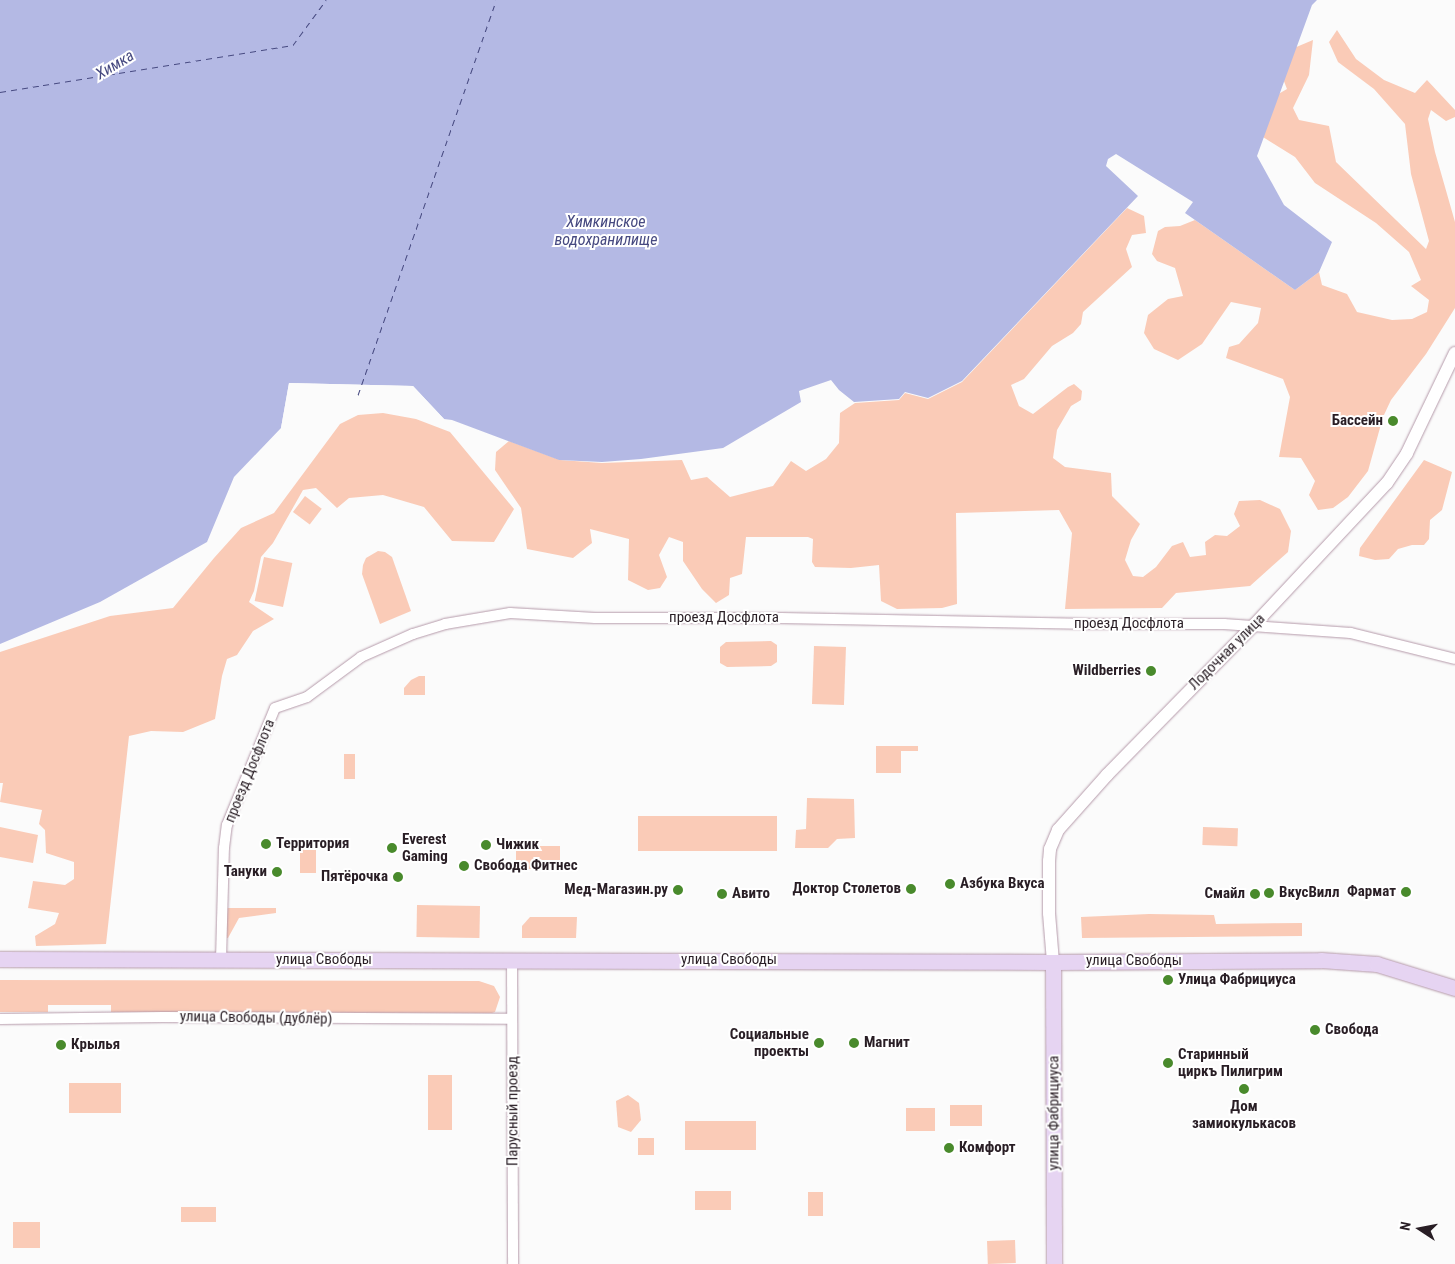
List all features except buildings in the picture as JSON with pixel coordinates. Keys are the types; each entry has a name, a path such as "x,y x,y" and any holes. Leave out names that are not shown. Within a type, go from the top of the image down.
{"main road":[{"name":"улица Свободы","path":"0,958 1052,962 1346,961 1377,964 1455,988"},
{"name":"улица Фабрициуса","path":"1052,962 1054,1264"}],"street":[{"name":"Лодочная улица","path":"1052,962 1049,913 1049,861 1050,849 1058,830 1191,687 1253,626 1387,483 1407,453 1455,353"},
{"name":"проезд Досфлота","path":"221,960 224,848 227,825 275,708 307,697 361,657 413,634 445,624 510,613 595,618 780,618 1253,626 1351,633 1455,659"},
{"name":"Парусный проезд","path":"512,959 513,1264"},
{"name":"улица Свободы (дублёр)","path":"0,1020 163,1017 512,1019"}],"shaded area":[{"path":"1337,30 1356,59 1384,80 1415,93 1427,80 1455,110 1455,117 1446,121 1431,110 1428,119 1435,152 1455,222 1455,308 1426,354 1391,400 1383,417 1368,471 1348,497 1333,508 1318,510 1309,495 1315,481 1301,458 1279,457 1290,397 1283,379 1226,358 1229,347 1239,344 1258,323 1261,308 1231,302 1202,344 1178,360 1154,349 1144,333 1148,315 1168,299 1183,296 1175,268 1157,261 1152,254 1158,231 1165,227 1180,226 1195,220 1295,290 1319,272 1322,285 1347,294 1357,312 1392,320 1412,319 1427,312 1429,300 1411,286 1421,280 1409,252 1376,223 1315,183 1295,157 1255,132 1275,96 1287,89 1280,71 1294,48 1313,40 1309,75 1293,108 1299,120 1329,126 1336,162 1426,249 1429,241 1411,174 1405,124 1374,89 1338,62 1329,42"},
{"path":"1127,208 1144,216 1146,233 1132,235 1126,249 1132,267 1083,312 1081,324 1073,333 1052,346 1024,379 1011,385 1019,406 1033,414 1074,384 1082,391 1081,400 1071,406 1057,430 1053,458 1065,467 1111,473 1112,496 1140,524 1131,540 1125,560 1133,576 1143,577 1156,567 1172,546 1183,542 1190,557 1206,555 1205,542 1215,535 1227,536 1240,526 1234,514 1239,501 1260,500 1280,509 1291,531 1288,552 1250,586 1176,593 1162,608 1065,609 1072,533 1059,510 956,513 957,604 942,608 897,609 881,601 879,565 851,568 815,567 812,562 813,539 808,537 746,537 742,574 730,578 729,595 716,603 702,589 683,561 683,542 669,537 659,555 667,577 660,588 648,590 628,580 629,539 590,529 592,543 573,558 527,549 521,508 495,470 496,452 509,441 560,460 602,463 682,460 691,480 707,477 730,497 773,486 791,461 806,471 826,459 839,443 840,413 855,403 899,400 905,393 928,399 962,382"},
{"path":"383,413 416,419 450,432 514,509 494,542 452,541 424,507 383,495 349,498 337,508 316,488 303,490 273,543 261,557 254,591 249,602 274,619 253,631 237,655 227,659 222,676 215,719 183,732 151,731 129,736 106,944 36,946 35,936 55,924 59,913 28,908 33,881 65,885 74,879 74,862 46,853 45,830 39,824 42,810 0,802 3,783 0,783 0,652 110,616 173,608 241,528 274,513 340,424 358,415"},
{"path":"1424,460 1452,472 1442,510 1430,520 1429,539 1424,545 1412,545 1398,549 1389,559 1375,560 1359,556 1360,548"},
{"path":"305,496 322,509 310,525 293,512"},
{"path":"378,551 385,552 392,557 411,611 380,624 362,574 366,558"},
{"path":"264,557 292,563 283,607 255,601"},
{"path":"771,641 777,645 777,662 771,666 727,667 720,663 720,647 726,642"},
{"path":"814,646 846,647 844,705 812,704"},
{"path":"419,676 425,676 425,695 404,695 404,688 411,680"},
{"path":"876,746 918,746 918,751 901,751 901,773 876,773"},
{"path":"344,754 355,754 355,779 344,779"},
{"path":"807,798 854,799 855,838 837,839 828,848 795,848 796,830 806,829"},
{"path":"638,816 777,816 777,851 638,851"},
{"path":"0,827 38,835 33,863 0,857"},
{"path":"1203,827 1238,828 1237,846 1202,845"},
{"path":"300,844 316,844 316,873 300,873"},
{"path":"516,846 560,846 560,869 516,869"},
{"path":"417,905 480,906 479,938 416,937"},
{"path":"225,908 276,908 276,913 239,918 228,938 226,938"},
{"path":"1149,914 1214,915 1216,924 1302,923 1302,936 1082,938 1081,917"},
{"path":"530,917 577,917 576,938 522,938 522,926"},
{"path":"0,980 479,981 494,986 500,997 495,1012 492,1013 111,1012 111,1005 48,1005 48,1012 0,1012"},
{"path":"428,1075 452,1075 452,1130 428,1130"},
{"path":"69,1083 121,1083 121,1113 69,1113"},
{"path":"628,1095 639,1103 641,1120 631,1132 618,1127 616,1101"},
{"path":"950,1105 982,1105 982,1126 950,1126"},
{"path":"906,1108 935,1108 935,1131 906,1131"},
{"path":"685,1121 756,1121 756,1150 685,1150"},
{"path":"638,1138 654,1138 654,1155 638,1155"},
{"path":"695,1191 731,1191 731,1210 695,1210"},
{"path":"808,1192 823,1192 823,1216 808,1216"},
{"path":"181,1207 216,1207 216,1222 181,1222"},
{"path":"13,1222 40,1222 40,1248 13,1248"},
{"path":"1015,1240 1016,1263 988,1264 987,1241"}],"water":[{"name":"Химкинское водохранилище","path":"0,0 1317,0 1312,5 1257,156 1284,205 1332,242 1319,272 1295,290 1185,213 1193,202 1116,154 1108,159 1106,166 1138,196 962,381 928,398 905,392 899,399 854,402 839,390 831,380 799,391 801,402 723,448 641,459 602,462 559,460 452,420 444,419 413,386 289,383 281,428 234,477 207,542 100,602 0,644"}],"pier":[{"path":"289,383 413,386 444,419 440,419 412,389 291,386 284,428 281,428"}],"ferry route":[{"path":"0,92 293,45 326,0"},
{"path":"358,395 496,0"}],"place":[{"name":"Бассейн","path":"1393,421"},
{"name":"Wildberries","path":"1151,671"},
{"name":"Территория","path":"266,844"},
{"name":"Чижик","path":"486,845"},
{"name":"Everest Gaming","path":"392,848"},
{"name":"Свобода Фитнес","path":"464,866"},
{"name":"Тануки","path":"277,872"},
{"name":"Пятёрочка","path":"398,877"},
{"name":"Азбука Вкуса","path":"950,884"},
{"name":"Доктор Столетов","path":"911,889"},
{"name":"Мед-Магазин.ру","path":"678,890"},
{"name":"Фармат","path":"1406,892"},
{"name":"ВкусВилл","path":"1269,893"},
{"name":"Авито","path":"722,894"},
{"name":"Смайл","path":"1255,894"},
{"name":"Улица Фабрициуса","path":"1168,980"},
{"name":"Свобода","path":"1315,1030"},
{"name":"Социальные проекты","path":"819,1043"},
{"name":"Магнит","path":"854,1043"},
{"name":"Крылья","path":"61,1045"},
{"name":"Старинный циркъ Пилигрим","path":"1168,1063"},
{"name":"Дом замиокулькасов","path":"1244,1089"},
{"name":"Комфорт","path":"949,1148"}],"water label":[{"name":"Химка","path":"115,65"}]}
